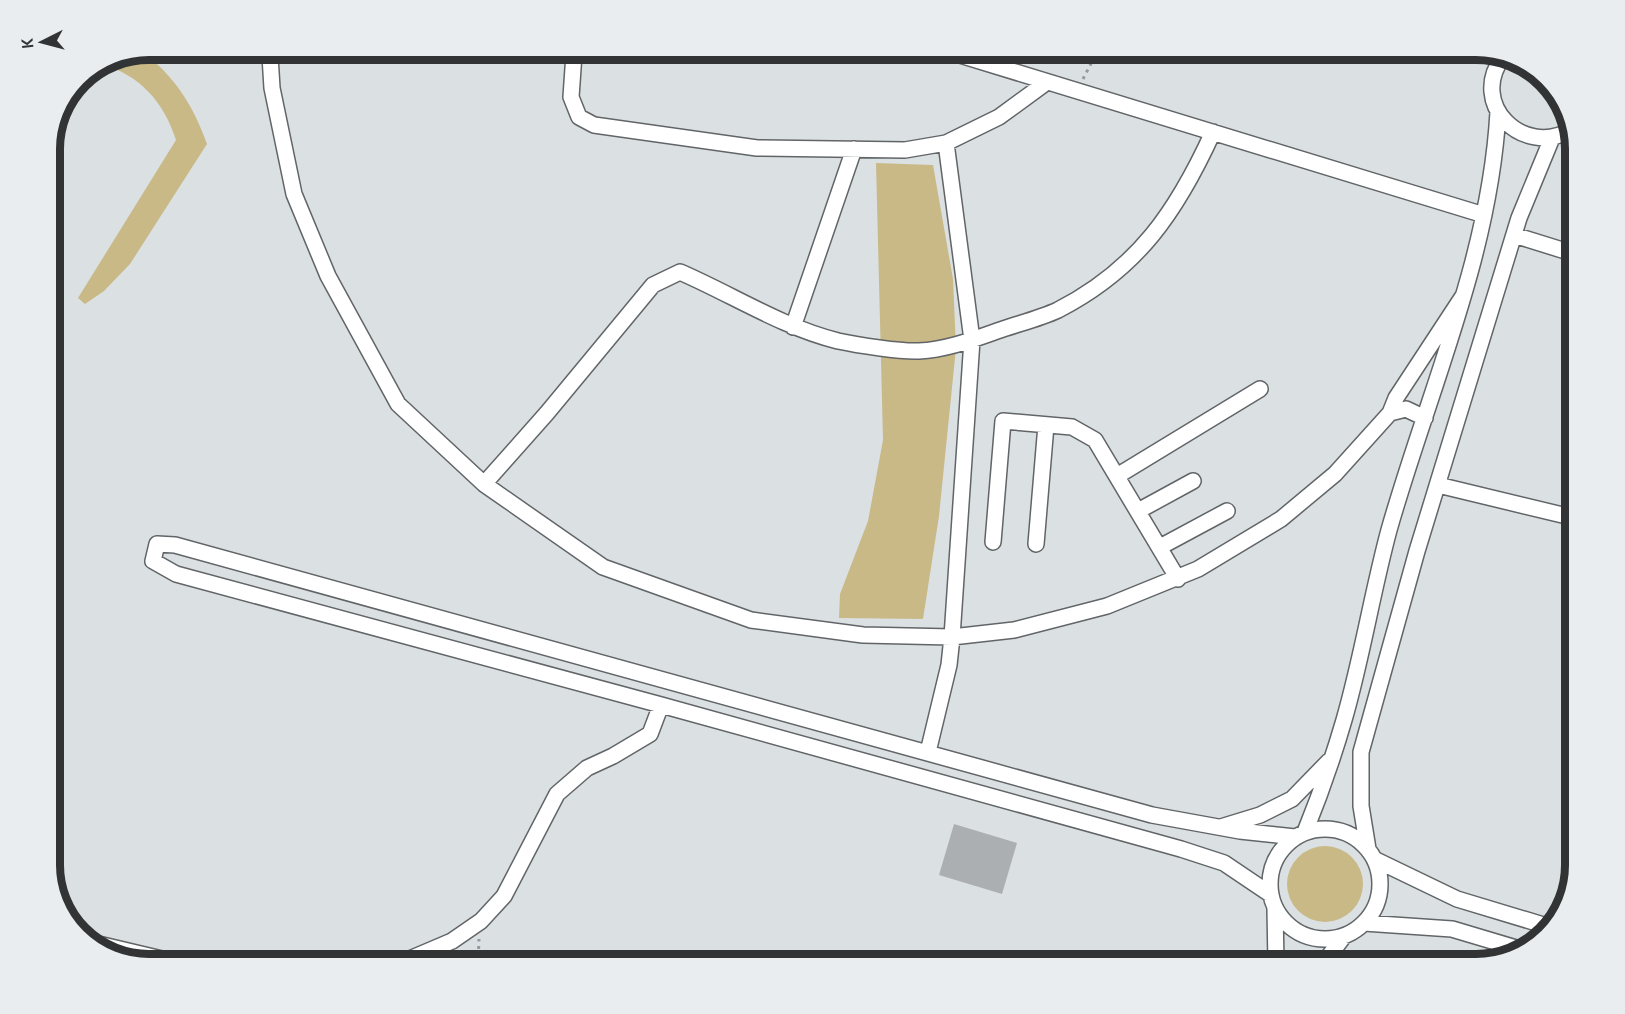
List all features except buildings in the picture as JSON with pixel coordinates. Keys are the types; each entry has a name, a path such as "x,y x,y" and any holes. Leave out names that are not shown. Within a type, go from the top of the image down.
{"street":[{"path":"270,60 272,88 294,194 328,276 398,404 484,484 603,567 750,620 863,634 952,637 1014,630 1074,616 1178,579 1252,538 1335,474 1390,413 1396,398 1463,296"},
{"path":"573,60 571,97 579,117 594,125 757,148 905,150 946,143 999,117 1047,82"},
{"path":"976,60 1484,215"},
{"path":"1276,954 1273,864 1281,850 1300,834 1333,757 1345,719 1389,530 1463,296 1484,215 1494,162 1498,112 1492,92 1493,62"},
{"path":"1492,81 1500,63"},
{"path":"1498,112 1512,128 1531,138 1552,138 1563,133"},
{"path":"484,484 547,413 653,285 681,272 793,327 840,341 919,351 972,340 1056,311 1120,268 1152,236 1175,207 1190,183 1213,132"},
{"path":"1330,954 1344,936 1364,923 1371,914 1379,892 1378,869 1371,854 1361,806 1360,752 1514,235 1531,186 1552,138"},
{"path":"928,752 949,665 952,637 972,340 946,143"},
{"path":"793,327 854,149"},
{"path":"1514,235 1565,251"},
{"path":"1117,476 1260,388"},
{"path":"1390,413 1406,409 1425,418"},
{"path":"993,542 1003,421 1072,427 1095,440 1178,579"},
{"path":"1036,544 1046,425"},
{"path":"1138,511 1193,481"},
{"path":"1438,485 1565,516"},
{"path":"1160,547 1227,511"},
{"path":"1344,936 1322,939 1310,937 1290,927 1273,901 1224,863 1181,849 661,705 176,574 153,561 157,544 175,544 1152,815 1221,827 1300,834 1316,829 1339,830 1350,834 1371,854 1457,899 1542,925"},
{"path":"421,954 452,941 481,921 504,896 557,794 587,768 650,734 661,705"},
{"path":"1221,827 1260,815 1292,800 1333,757"},
{"path":"1364,923 1452,930 1511,947"}],"path":[{"path":"1076,91 1093,60"},
{"path":"479,954 481,921"}],"shaded area":[{"path":"152,60 177,86 197,119 207,144 130,264 104,291 85,304 78,298 176,140 165,114 149,92 139,83 113,68 132,62"},
{"path":"876,163 933,165 953,279 956,348 939,516 923,619 839,618 840,594 868,521 883,440"},
{"path":"1325,846 1339,849 1352,857 1360,870 1363,884 1360,898 1352,911 1339,919 1325,922 1311,919 1298,911 1290,898 1287,884 1290,870 1298,857 1311,849"}]}
